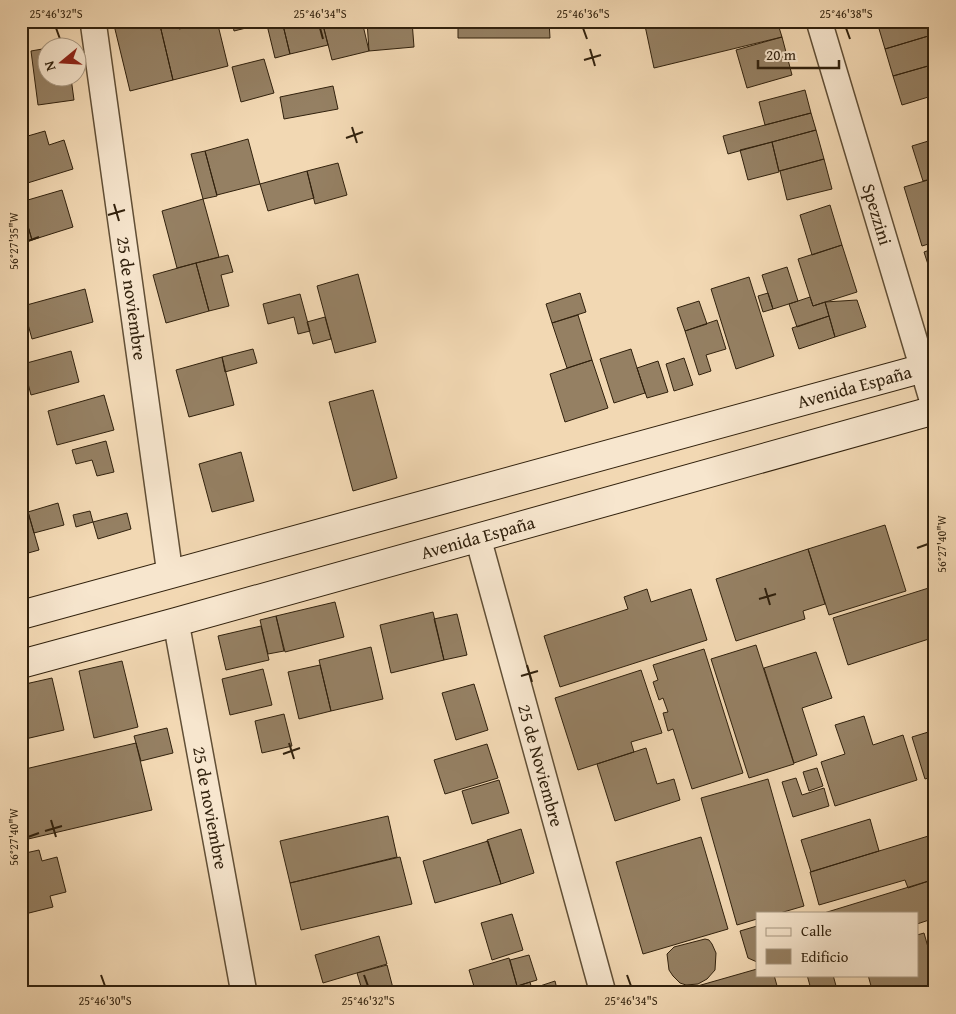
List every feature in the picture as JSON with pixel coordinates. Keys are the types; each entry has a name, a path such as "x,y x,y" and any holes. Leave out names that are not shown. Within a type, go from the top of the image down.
{"street":[{"name":"25 de noviembre","path":"94,21 170,574"},
{"name":"Spezzini","path":"818,21 929,366 935,410"},
{"name":"Avenida España","path":"21,615 929,366"},
{"name":"Avenida España","path":"21,664 935,410"},
{"name":"25 de Noviembre","path":"478,538 603,993"},
{"name":"25 de noviembre","path":"176,622 244,993"}],"building":[{"path":"113,21 159,21 173,80 130,91"},
{"path":"159,21 178,21 179,29 217,21 228,66 173,80"},
{"path":"232,21 266,21 266,23 234,31"},
{"path":"266,21 282,21 290,54 275,58"},
{"path":"282,21 322,21 328,45 290,54"},
{"path":"322,21 362,21 369,51 332,60"},
{"path":"367,21 412,21 414,47 369,51"},
{"path":"458,21 549,21 550,38 458,38"},
{"path":"644,21 777,21 782,37 654,68"},
{"path":"857,21 878,21 858,27"},
{"path":"935,21 935,34 885,49 877,22"},
{"path":"935,34 935,64 893,76 885,49"},
{"path":"782,37 792,75 747,88 736,50"},
{"path":"38,50 38,88 72,88 74,100 38,105 31,51"},
{"path":"264,59 274,93 241,102 232,67"},
{"path":"935,64 935,95 902,105 893,76"},
{"path":"333,86 338,109 284,119 280,97"},
{"path":"805,90 811,113 765,125 759,102"},
{"path":"811,113 816,130 728,154 723,136"},
{"path":"816,130 824,159 779,171 772,142"},
{"path":"45,131 49,145 64,140 73,169 21,185 21,138"},
{"path":"248,139 260,184 217,195 205,151"},
{"path":"935,139 935,178 923,181 912,146"},
{"path":"772,142 779,172 748,180 740,150"},
{"path":"205,151 217,196 203,199 191,154"},
{"path":"824,159 832,189 787,200 780,171"},
{"path":"338,163 347,195 315,204 307,171"},
{"path":"307,171 314,198 268,211 260,184"},
{"path":"935,178 935,242 922,246 904,187"},
{"path":"62,190 73,227 32,240 21,202"},
{"path":"203,199 219,257 177,268 162,211"},
{"path":"830,205 842,245 812,255 800,215"},
{"path":"21,207 32,240 21,243"},
{"path":"842,245 857,292 813,306 798,259"},
{"path":"935,248 935,286 924,252"},
{"path":"228,255 233,272 221,275 229,306 209,311 196,263"},
{"path":"196,263 209,311 166,323 153,275"},
{"path":"787,267 798,301 773,309 762,275"},
{"path":"358,274 376,342 335,353 317,286"},
{"path":"749,277 774,356 736,369 711,289"},
{"path":"85,289 93,322 32,339 23,306"},
{"path":"580,293 586,312 552,323 546,304"},
{"path":"768,293 773,309 763,312 758,296"},
{"path":"300,294 310,331 298,334 294,317 268,324 263,304"},
{"path":"810,297 813,306 825,302 829,316 797,327 789,304"},
{"path":"857,300 866,327 835,337 825,302"},
{"path":"699,301 707,324 685,331 677,308"},
{"path":"578,315 592,360 567,368 552,323"},
{"path":"829,316 835,337 799,349 792,328"},
{"path":"325,317 331,339 313,344 307,322"},
{"path":"717,320 726,349 706,355 711,371 699,375 685,331"},
{"path":"253,349 257,363 225,372 222,357"},
{"path":"631,349 645,393 614,403 600,359"},
{"path":"71,351 79,382 31,395 23,364"},
{"path":"222,357 234,405 189,417 176,370"},
{"path":"684,358 693,385 674,391 666,364"},
{"path":"592,360 608,408 565,422 550,374"},
{"path":"658,361 668,392 647,398 637,368"},
{"path":"373,390 397,478 353,491 329,402"},
{"path":"104,395 114,430 57,445 48,411"},
{"path":"106,441 114,472 97,476 92,460 76,464 72,450"},
{"path":"241,452 254,501 212,512 199,464"},
{"path":"58,503 64,525 34,533 28,512"},
{"path":"90,511 93,522 76,527 73,515"},
{"path":"28,512 39,550 21,555 21,514"},
{"path":"127,513 131,529 98,539 93,522"},
{"path":"885,525 906,591 829,615 808,549"},
{"path":"808,549 825,604 803,611 805,619 736,641 716,579"},
{"path":"935,586 935,637 848,665 833,618"},
{"path":"647,589 651,602 691,589 707,640 560,687 544,636 628,609 624,597"},
{"path":"335,602 344,637 285,652 276,616"},
{"path":"433,612 444,660 391,673 380,625"},
{"path":"457,614 467,655 444,660 434,619"},
{"path":"276,616 284,651 268,654 260,620"},
{"path":"261,626 269,660 226,670 218,636"},
{"path":"756,645 794,764 749,778 711,659"},
{"path":"371,647 383,699 331,711 319,660"},
{"path":"704,649 743,773 692,789 673,729 668,731 663,713 668,712 663,698 659,700 653,682 658,680 653,665"},
{"path":"816,652 832,698 802,708 817,755 794,763 764,668"},
{"path":"122,661 138,727 94,738 79,671"},
{"path":"320,665 331,711 299,719 288,672"},
{"path":"263,669 272,705 230,715 222,679"},
{"path":"641,670 662,733 631,742 634,752 578,770 555,698"},
{"path":"52,678 64,730 21,740 21,685"},
{"path":"474,684 488,730 456,740 442,693"},
{"path":"284,714 292,746 262,753 255,721"},
{"path":"864,716 873,745 903,735 917,780 835,806 821,762 845,754 835,725"},
{"path":"167,728 173,753 141,761 134,736"},
{"path":"935,730 935,776 925,779 912,737"},
{"path":"136,743 152,810 24,840 21,829 21,770"},
{"path":"487,744 498,778 445,794 434,760"},
{"path":"646,748 657,784 674,779 680,800 615,821 597,764"},
{"path":"817,768 823,786 809,791 803,772"},
{"path":"796,778 802,795 824,788 829,806 793,817 782,782"},
{"path":"768,779 804,906 783,912 756,912 756,919 737,925 701,798"},
{"path":"499,780 509,813 472,824 462,791"},
{"path":"388,816 397,857 290,883 280,841"},
{"path":"870,819 879,851 811,872 801,840"},
{"path":"521,829 534,873 501,884 487,840"},
{"path":"935,834 935,879 908,888 905,880 819,905 810,872"},
{"path":"701,837 728,929 643,954 616,862"},
{"path":"488,841 501,884 435,903 423,861"},
{"path":"39,850 42,861 57,857 66,892 50,896 53,907 21,915 21,854"},
{"path":"400,857 412,904 301,930 290,883"},
{"path":"935,879 935,918 918,924 918,912 827,912"},
{"path":"512,914 523,950 492,960 481,923"},
{"path":"756,926 756,962 748,958 740,931"},
{"path":"924,933 935,972 935,993 873,993 868,976 918,976 918,935"},
{"path":"379,936 387,964 323,983 315,955"},
{"path":"705,939 709,940 716,953 715,970 707,979 698,984 686,985 680,983 669,970 667,954 674,947"},
{"path":"529,955 537,980 517,986 510,960"},
{"path":"509,958 517,986 492,993 476,993 469,970"},
{"path":"387,965 394,992 363,993 357,973"},
{"path":"756,969 756,976 774,976 779,993 673,993"},
{"path":"807,976 833,976 838,993 812,993"},
{"path":"555,981 558,993 539,993 537,987"},
{"path":"530,982 533,993 507,993 506,990"}]}
